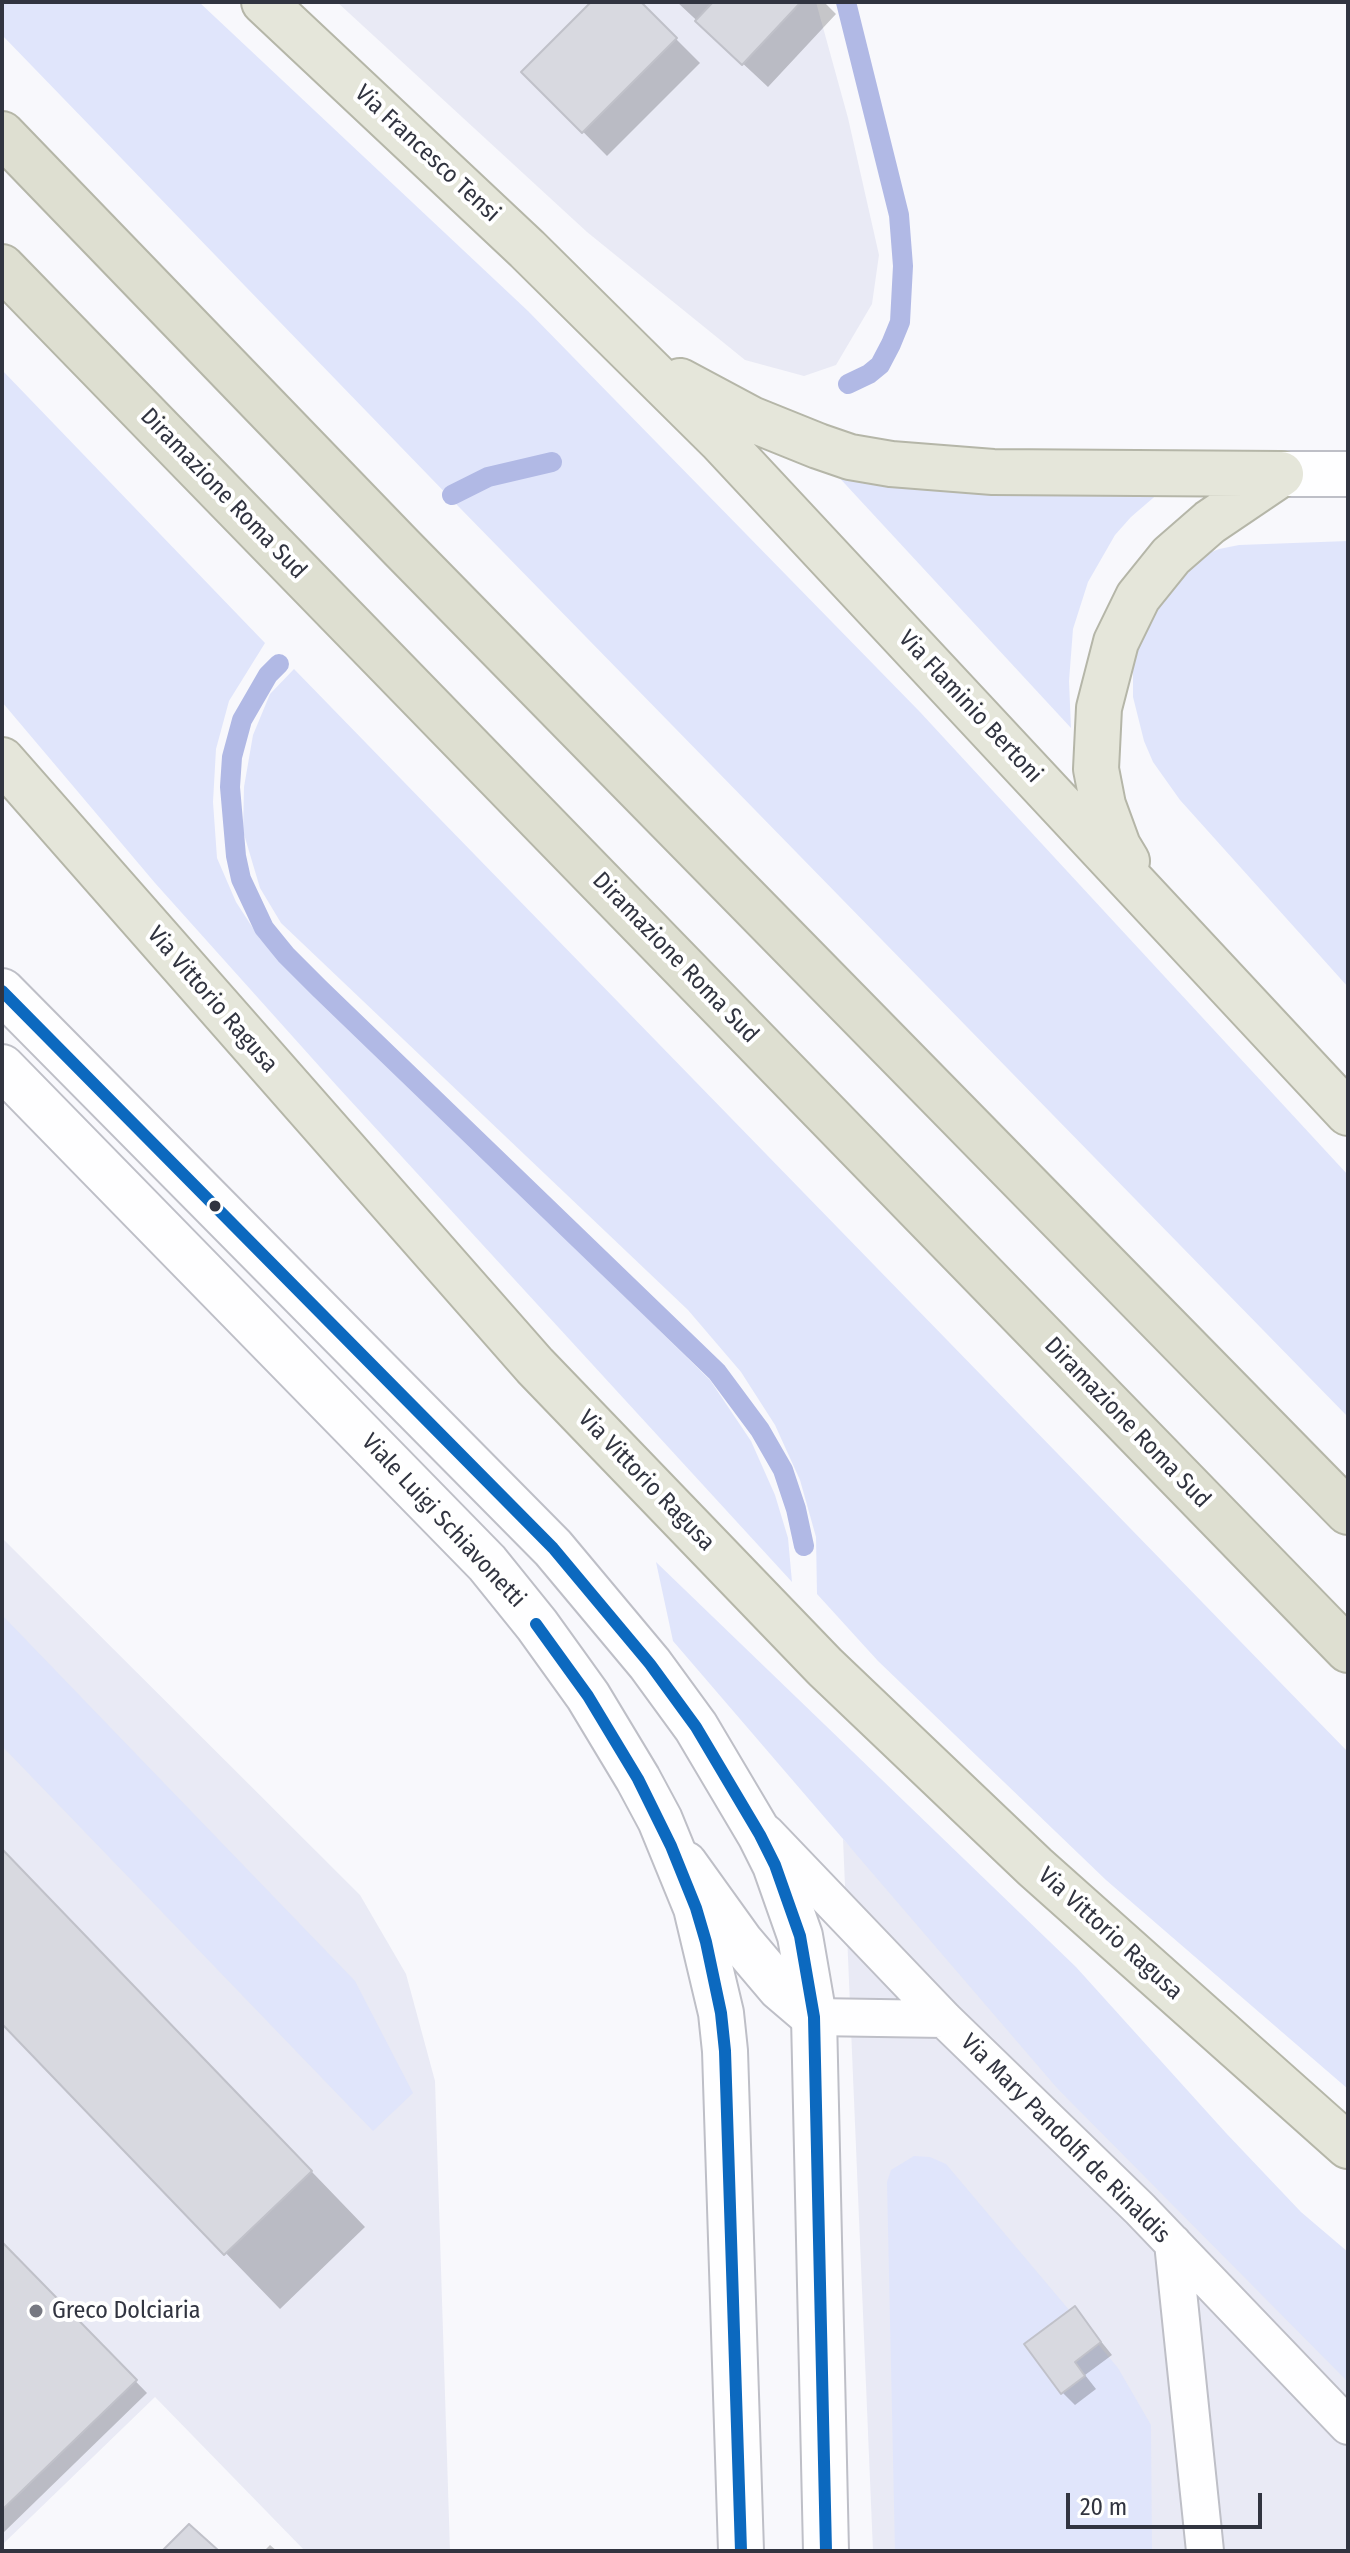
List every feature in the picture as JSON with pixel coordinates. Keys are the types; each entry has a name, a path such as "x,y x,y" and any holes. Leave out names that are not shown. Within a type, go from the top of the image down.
{"highway":[{"name":"Via Francesco Tensi","path":"264,2 587,308"},
{"path":"2,134 401,547 1348,1512"},
{"name":"Diramazione Roma Sud","path":"2,267 1348,1650"},
{"path":"587,308 673,377 751,419 850,457 938,469 993,472 1281,474"},
{"name":"Via Flaminio Bertoni","path":"587,308 720,440 1348,1113"},
{"path":"1156,906 1118,846 1103,805 1096,769 1106,673 1126,618 1154,575 1210,522 1281,474"},
{"name":"Via Vittorio Ragusa","path":"2,760 535,1366 825,1667 1035,1867 1348,2146"},
{"path":"1270,1027 1348,1095"}],"street":[{"path":"1281,474 1348,474"},
{"path":"2,991 553,1548 650,1664 696,1727 775,1865 800,1936 814,2017 826,2551"},
{"name":"Viale Luigi Schiavonetti","path":"2,1067 448,1520 495,1572 588,1696 638,1779 671,1846 696,1908 721,2013 725,2051 741,2551"},
{"path":"671,1846 751,1954 780,1988 814,2017"}],"lane":[{"name":"Via Mary Pandolfi de Rinaldis","path":"748,1814 944,2019 1173,2243 1205,2551"},
{"path":"814,2017 944,2019"},
{"path":"1173,2243 1348,2426"}],"shaded area":[{"path":"2,2 199,2 528,311 920,712 1348,1175 1348,1417 2,35"},
{"path":"337,2 816,2 848,118 879,255 872,304 836,365 804,376 745,360 587,232"},
{"path":"2,370 265,643 229,701 216,749 213,802 217,858 236,902 260,939 710,1380 751,1441 775,1495 788,1538 792,1582 337,1086 155,883 2,702"},
{"path":"834,472 896,485 975,493 1160,492 1115,535 1088,582 1073,629 1069,681 1071,728"},
{"path":"1348,541 1348,987 1180,800 1153,762 1144,741 1133,697 1133,670 1138,647 1158,598 1199,557 1239,545"},
{"path":"294,669 1348,1752 1348,2089 1106,1880 878,1661 817,1594 816,1537 800,1480 775,1425 741,1372 688,1310 281,923 260,888 243,831 244,787 253,735 270,694"},
{"path":"2,1538 360,1895 406,1974 435,2081 450,2551 305,2551 155,2397 2,2545"},
{"path":"656,1562 1076,1967 1301,2212 1348,2252 1348,2382 1057,2088 673,1641"},
{"path":"2,1615 355,1981 413,2093 373,2131 2,1746"},
{"path":"843,1839 1348,2373 1348,2551 873,2551"},
{"path":"914,2156 930,2157 946,2164 1118,2368 1151,2425 1152,2551 895,2551 887,2182 891,2170"}],"building":[{"path":"591,2 641,2 677,38 582,133 521,72"},
{"path":"713,2 801,2 742,65 695,21"},
{"path":"2,1849 312,2171 224,2255 2,2024"},
{"name":"Greco Dolciaria","path":"2,2242 137,2380 2,2510"},
{"path":"1075,2306 1101,2342 1075,2362 1085,2376 1061,2394 1024,2344"},
{"path":"189,2524 219,2551 162,2551"}],"waterway":[{"path":"846,2 899,215 903,266 900,322 891,344 880,365 848,384"},
{"path":"452,495 488,477 552,462"},
{"path":"279,664 268,675 242,720 232,757 230,787 241,879 264,928 319,988 717,1372 760,1430 783,1470 804,1546"}],"transit line":[{"path":"2,991 553,1548 650,1664 696,1727 760,1835 775,1865 800,1936 814,2017 826,2551"},
{"path":"536,1624 588,1696 638,1779 671,1846 706,1942 721,2013 725,2051 741,2551"}],"place":[{"name":"Greco Dolciaria","path":"36,2311"}]}
